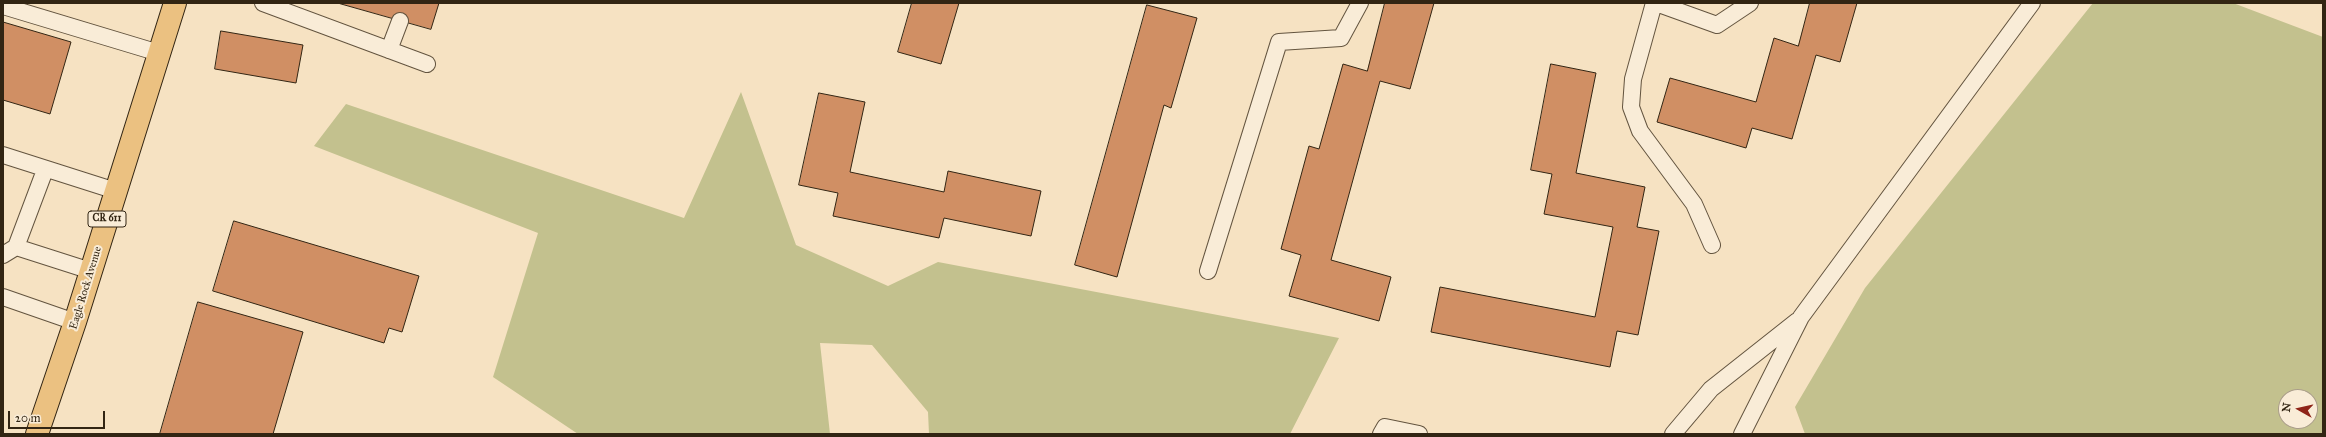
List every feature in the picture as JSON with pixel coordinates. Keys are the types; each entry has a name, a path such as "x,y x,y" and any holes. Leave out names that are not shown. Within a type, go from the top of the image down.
{"main road":[{"name":"Eagle Rock Avenue","path":"37,434 76,322 175,3"}],"lane":[{"path":"263,3 289,7 389,50 427,64"},
{"path":"1208,271 1279,42 1341,38 1360,3"},
{"path":"1712,245 1694,204 1640,131 1631,107 1633,79 1655,3 1717,25 1750,3"},
{"path":"1742,434 1801,317 2032,3"},
{"path":"3,6 159,53"},
{"path":"389,50 400,21"},
{"path":"3,155 45,170 116,191"},
{"path":"45,170 10,251 91,271"},
{"path":"3,297 76,322"},
{"path":"1673,434 1711,389 1801,317"},
{"path":"1381,434 1385,427 1419,434"}],"shaded area":[{"path":"2093,3 2233,3 2323,37 2323,434 1805,434 1795,407 1865,288"},
{"path":"741,92 796,245 888,286 938,262 1339,338 1290,434 929,434 928,412 872,345 820,343 830,434 578,434 493,377 538,233 314,146 346,104 684,218"}],"building":[{"path":"338,3 439,3 431,29"},
{"path":"912,3 959,3 941,64 898,52"},
{"path":"1385,3 1434,3 1410,89 1380,81 1331,260 1391,277 1379,321 1289,296 1301,255 1281,249 1309,146 1319,149 1343,64 1367,71"},
{"path":"1810,3 1857,3 1840,62 1816,55 1792,139 1752,128 1746,148 1657,122 1670,78 1756,102 1774,38 1798,46"},
{"path":"1147,5 1197,18 1171,108 1164,105 1117,277 1075,265"},
{"path":"3,22 71,42 50,114 3,100"},
{"path":"221,31 303,45 296,83 215,69"},
{"path":"1551,64 1596,73 1576,173 1645,187 1637,227 1659,231 1638,335 1617,331 1610,367 1431,332 1440,287 1595,317 1613,227 1544,214 1552,174 1531,170"},
{"path":"819,93 865,102 850,172 944,192 948,171 1041,191 1031,236 944,218 939,238 833,216 838,193 799,185"},
{"path":"234,221 419,276 402,332 389,328 384,343 213,291"},
{"path":"198,302 303,332 273,434 160,434"}]}
